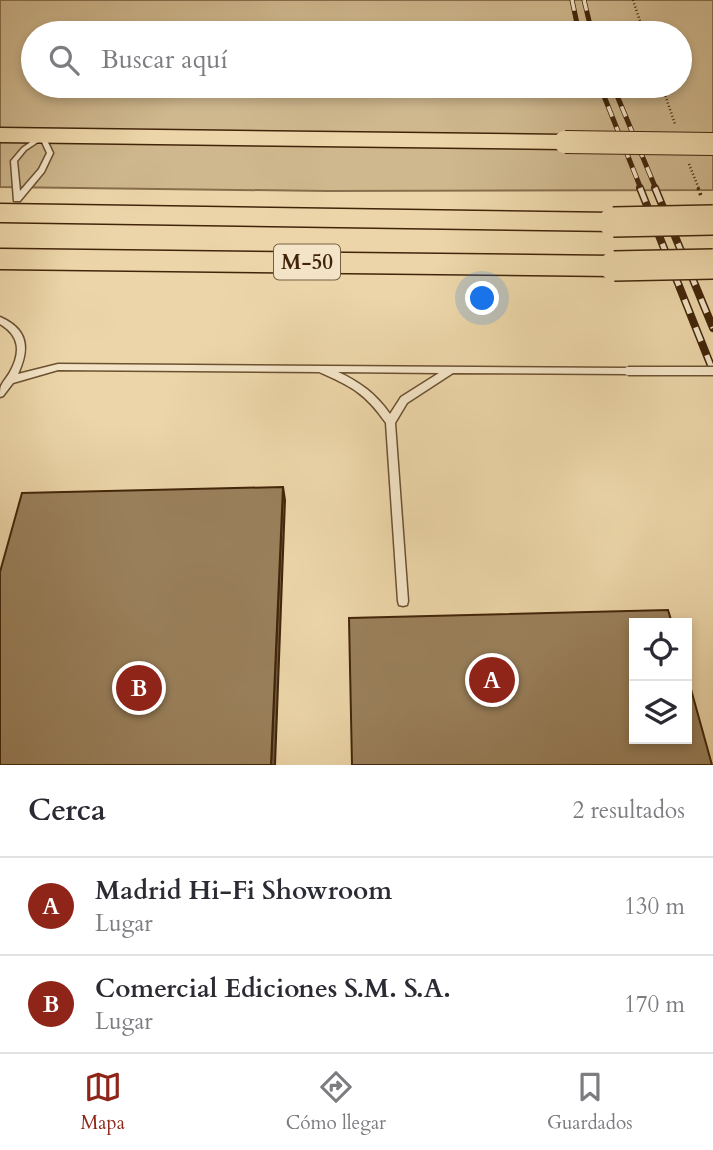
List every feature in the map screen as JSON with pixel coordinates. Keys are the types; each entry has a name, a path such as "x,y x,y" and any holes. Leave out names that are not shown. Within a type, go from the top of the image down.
{"highway":[{"path":"0,135 713,144"},
{"name":"M-50","path":"0,214 613,222 713,220"},
{"name":"M-50","path":"0,259 614,266 713,264"}],"lane":[{"path":"42,136 50,153 42,170 17,199 14,161 24,149 42,136"},
{"path":"0,393 13,379 21,362 22,343 17,333 1,319"},
{"path":"13,379 58,367 713,371"},
{"path":"314,367 358,384 377,403 390,422 403,601"},
{"path":"390,422 404,400 453,369"}],"path":[{"path":"633,0 641,21"}],"shaded area":[{"path":"0,0 713,0 713,190 327,191 0,187"}],"building":[{"path":"283,487 271,765 0,765 0,572 22,493"},
{"path":"668,610 670,618 629,618 629,744 692,744 692,693 712,765 352,765 349,618"}],"railway":[{"path":"572,0 576,21"},
{"path":"584,0 589,21"},
{"path":"605,98 641,189"},
{"path":"618,98 656,189"},
{"path":"640,188 713,371"},
{"path":"655,188 713,328"}],"place":[{"name":"Madrid Hi-Fi Showroom","path":"492,680"},
{"name":"Comercial Ediciones S.M. S.A.","path":"139,688"}]}
